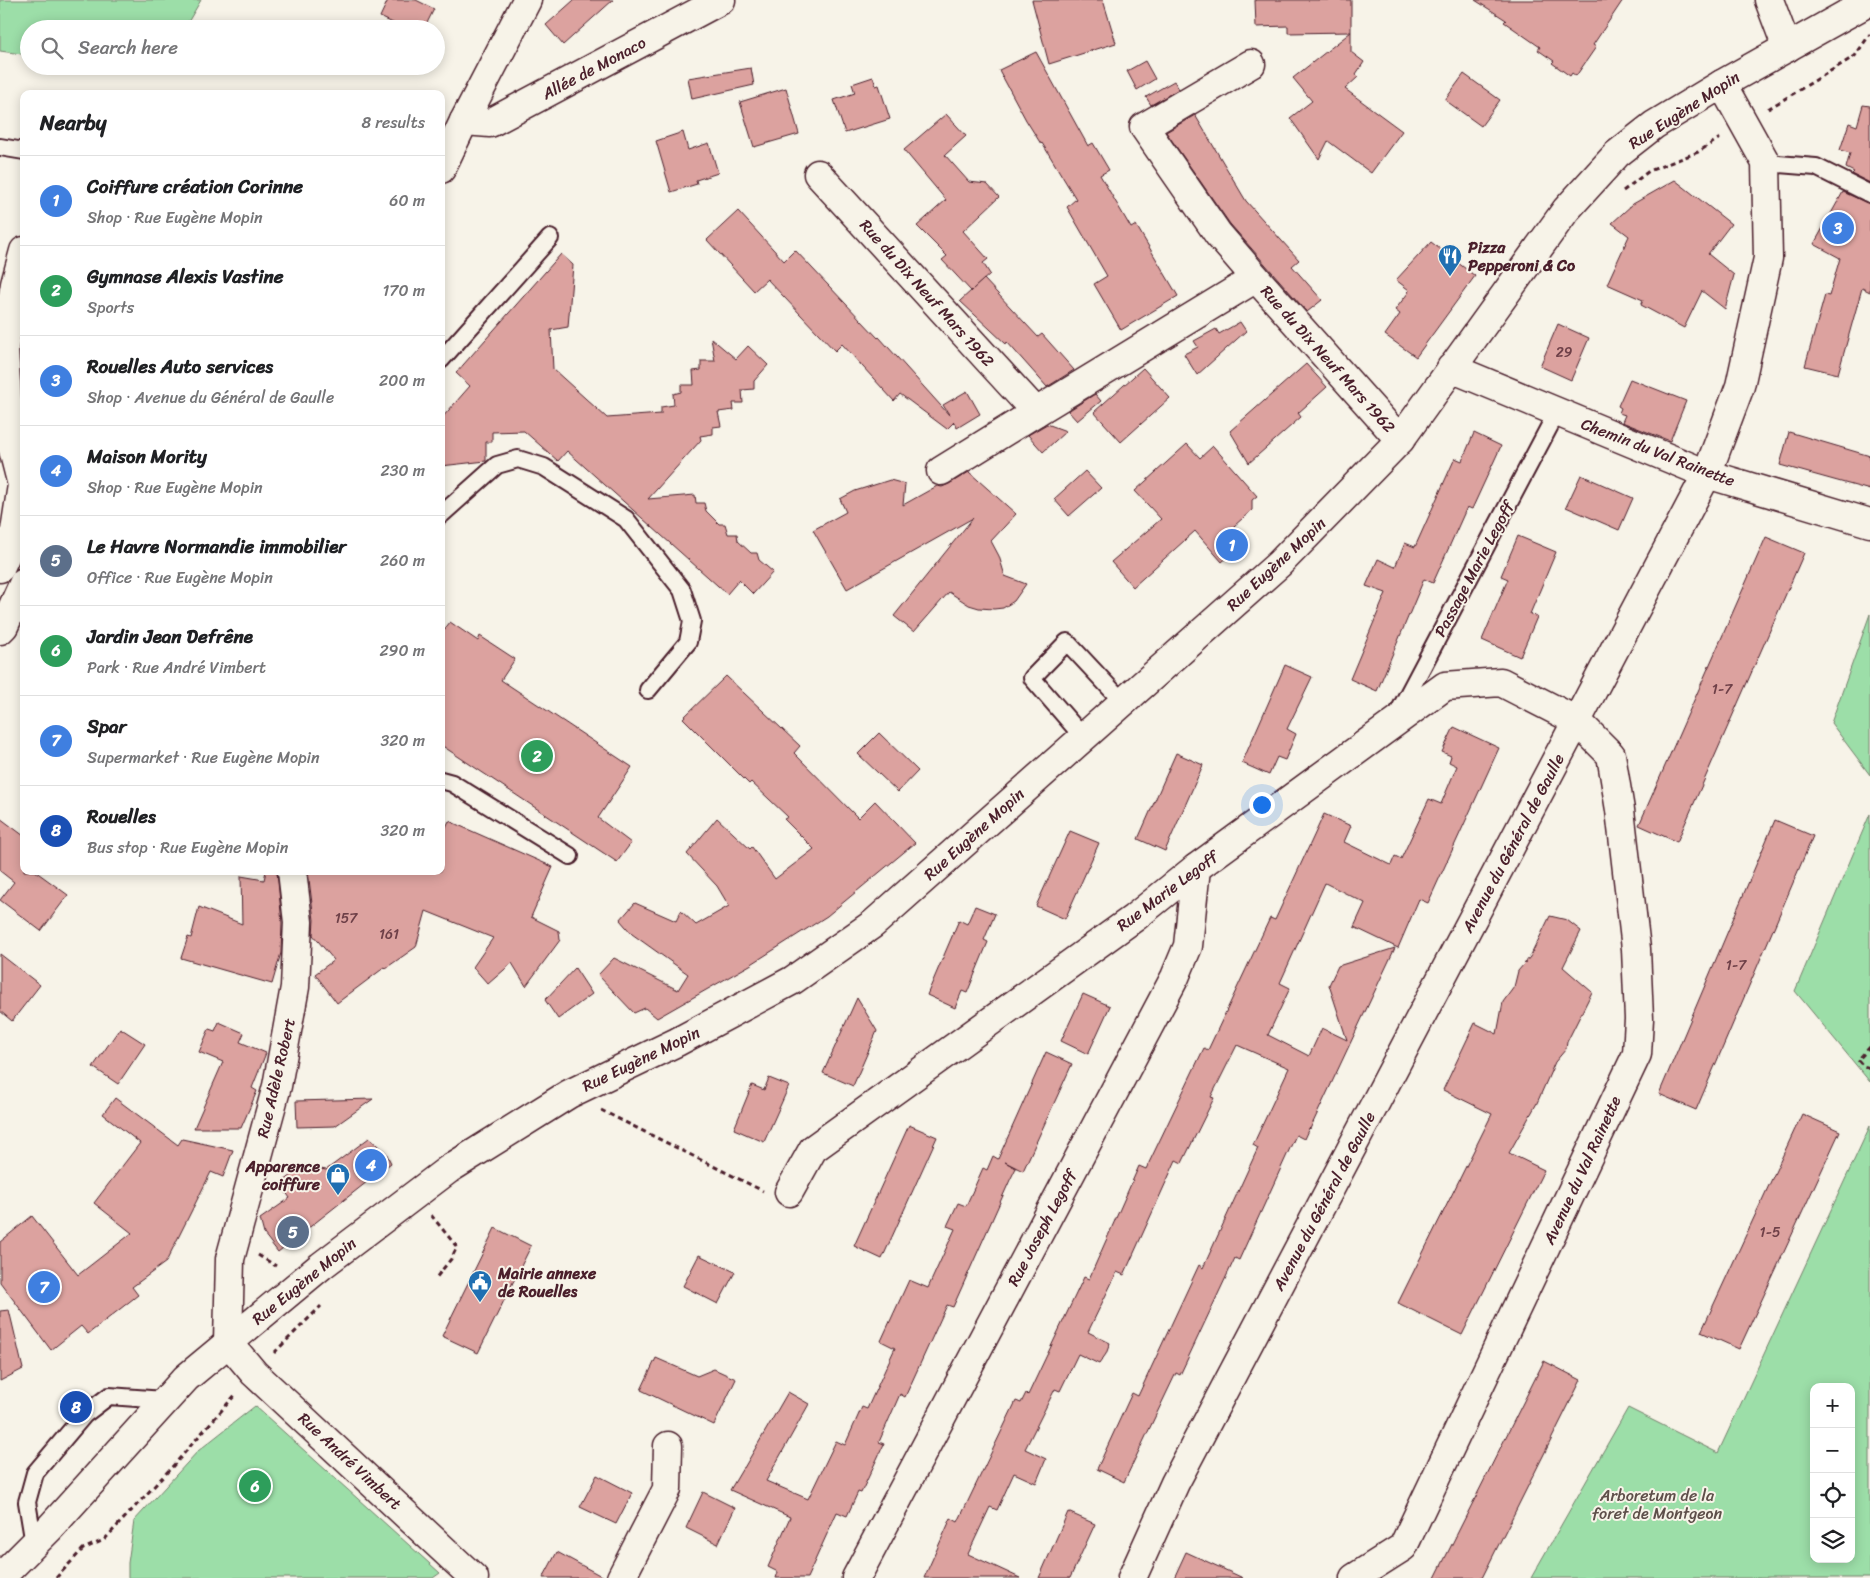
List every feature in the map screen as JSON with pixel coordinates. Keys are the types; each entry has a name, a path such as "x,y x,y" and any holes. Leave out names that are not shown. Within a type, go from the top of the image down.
{"street":[{"path":"445,161 527,0"},
{"name":"Allée de Monaco","path":"464,121 490,123 721,0"},
{"path":"1769,0 1787,48"},
{"name":"Rue Eugène Mopin","path":"0,1578 34,1544 186,1378 321,1266 449,1169 569,1094 677,1042 793,980 873,924 1280,564 1400,440 1566,210 1617,154 1654,125 1722,84 1870,1"},
{"name":"Rue du Dix Neuf Mars 1962","path":"1251,64 1144,127 1218,234 1400,440"},
{"name":"Avenue du Général de Gaulle","path":"1132,1578 1176,1483 1707,474 1740,386 1768,258 1766,164 1722,84"},
{"name":"Rue du Dix Neuf Mars 1962","path":"818,174 1036,412"},
{"path":"20,266 4,348 9,434 20,475"},
{"name":"Rue du Dix Neuf Mars 1962","path":"941,471 1256,278"},
{"name":"Chemin du Val Rainette","path":"1452,368 1707,474 1870,523"},
{"path":"0,568 14,536 20,503"},
{"path":"0,630 4,626 20,591"},
{"name":"Rue Marie Legoff","path":"788,1192 813,1148 1134,918 1196,868 1445,686 1502,682 1578,721"},
{"name":"Avenue du Val Rainette","path":"1354,1578 1403,1547 1637,1054 1639,1019 1636,948 1620,810 1611,755 1578,721"},
{"name":"Rue Joseph Legoff","path":"856,1578 1175,977 1188,946 1196,868"},
{"name":"Rue Adèle Robert","path":"228,1342 230,1259 277,1086 295,987 298,922 292,875"},
{"name":"Rue André Vimbert","path":"228,1342 254,1373 474,1578"},
{"path":"620,1578 666,1489 668,1446"}],"lane":[{"path":"0,147 20,150"},
{"path":"1766,164 1816,168 1870,194"},
{"path":"445,356 550,238"},
{"name":"Passage Marie Legoff","path":"1391,726 1557,412"},
{"path":"445,511 497,465 518,459 544,468 626,519 682,590 692,621 688,642 648,690"},
{"path":"1083,737 1032,678 1067,642 1123,702"},
{"path":"445,781 452,783 570,856"},
{"path":"34,1544 27,1502 35,1472 84,1415 109,1396 164,1400"}],"path":[{"path":"1777,104 1854,56 1870,34"},
{"path":"1870,1047 1858,1060 1863,1066 1870,1068"},
{"path":"569,1094 770,1195 788,1192"},
{"path":"432,1216 456,1247 451,1259 435,1279"},
{"path":"56,1578 84,1549 104,1540 172,1467 254,1373"}],"green space":[{"path":"0,0 201,0 189,20 20,20 20,54 0,51"},
{"path":"1870,614 1870,775 1831,723"},
{"path":"1870,814 1870,1082 1795,991"},
{"name":"Arboretum de la foret de Montgeon","path":"1870,1126 1870,1578 1531,1578 1628,1408 1718,1453"},
{"path":"255,1406 440,1573 433,1578 128,1578 128,1563 134,1521 198,1451"}],"building":[{"path":"388,0 416,0 434,9 428,20 386,20 380,17"},
{"path":"574,0 613,0 563,45 546,25"},
{"path":"1032,0 1103,0 1116,43 1049,64"},
{"path":"1255,0 1351,0 1351,32 1288,33 1288,26 1256,27"},
{"path":"1475,0 1623,0 1593,45 1596,47 1576,76 1572,73 1570,76 1552,63 1554,61 1538,50 1540,47 1504,22 1506,20"},
{"path":"1351,32 1351,52 1364,62 1356,74 1358,77 1345,89 1402,131 1371,173 1328,141 1319,159 1290,118 1312,101 1293,78"},
{"path":"1036,52 1088,146 1093,143 1109,170 1100,175 1131,228 1136,225 1178,296 1121,330 1094,284 1107,276 1067,207 1076,199 1026,120 999,70"},
{"path":"1145,61 1155,79 1137,90 1127,71"},
{"path":"751,68 754,85 692,99 688,78"},
{"path":"1464,74 1500,100 1481,126 1445,100"},
{"path":"873,77 876,86 879,85 890,119 845,133 834,100 855,93 852,84"},
{"path":"1174,81 1179,89 1151,105 1146,97"},
{"path":"786,88 799,134 754,147 740,102"},
{"path":"1863,105 1870,106 1870,183 1852,174 1854,172 1846,168 1850,153 1840,150 1849,123 1857,126"},
{"path":"946,114 966,136 945,155 969,182 987,184 999,197 963,231 988,259 983,263 990,274 971,291 942,260 947,256 917,226 946,200 904,150"},
{"path":"1195,115 1246,201 1299,260 1292,266 1322,300 1307,312 1230,224 1166,132"},
{"path":"683,132 688,150 709,143 718,173 696,180 697,184 671,192 656,141"},
{"path":"1675,180 1731,224 1708,254 1734,275 1725,309 1702,291 1684,328 1641,305 1643,300 1607,284 1629,236 1612,223 1633,204"},
{"path":"1843,192 1870,204 1870,292 1862,288 1838,374 1805,366 1825,295 1829,296 1840,258 1814,244"},
{"path":"738,211 784,261 795,250 879,337 950,416 943,405 967,391 980,414 957,428 954,422 947,429 900,394 894,401 842,344 835,351 767,279 754,291 707,240"},
{"path":"1431,242 1475,276 1416,357 1385,335 1400,314 1395,310 1409,290 1396,280"},
{"path":"561,254 573,265 568,327 551,330 553,369 607,418 661,414 661,407 674,405 673,394 681,392 681,385 694,385 693,371 701,370 701,361 715,361 711,338 736,359 748,346 768,365 754,381 754,389 742,390 743,403 733,403 734,410 718,412 721,426 713,427 713,434 700,436 701,440 648,499 695,495 696,503 704,503 706,511 719,524 725,524 728,534 737,534 738,541 751,553 757,553 759,560 773,572 753,594 739,580 727,594 567,451 558,461 524,431 492,432 492,442 486,442 486,461 445,466 445,414 470,386 456,373"},
{"path":"984,279 1038,337 1042,334 1074,370 1047,387 1007,342 1006,344 960,301"},
{"path":"1240,322 1246,331 1197,375 1184,354 1198,347 1194,341 1216,329 1219,334"},
{"path":"1558,324 1589,338 1571,380 1540,366"},
{"path":"1306,364 1327,387 1298,413 1301,417 1249,463 1230,431"},
{"path":"1143,368 1170,398 1121,442 1094,412"},
{"path":"1630,379 1686,401 1670,441 1622,422 1625,415 1619,413 1621,408 1618,406"},
{"path":"1095,394 1101,401 1077,421 1068,411"},
{"path":"1047,424 1066,431 1043,452 1028,435"},
{"path":"1789,432 1870,456 1870,490 1780,465"},
{"path":"1474,433 1501,446 1472,509 1467,507 1433,583 1424,579 1377,691 1350,679 1386,593 1366,586 1378,559 1395,567 1405,543 1415,547 1455,458 1462,461"},
{"path":"1187,444 1200,458 1213,446 1257,496 1252,500 1252,510 1234,526 1247,540 1222,562 1195,531 1133,587 1111,562 1161,519 1135,491"},
{"path":"1085,471 1101,488 1069,516 1054,499"},
{"path":"969,472 1016,514 991,541 999,556 1005,576 1026,584 1014,601 1003,608 994,609 969,605 949,592 914,632 894,616 973,518 847,589 813,530 846,512 840,499 855,491 890,480 905,484 903,505 937,486 942,487 949,484"},
{"path":"1581,475 1633,498 1619,530 1566,507"},
{"path":"1518,536 1556,552 1530,614 1537,617 1520,657 1482,640 1508,579 1501,576"},
{"path":"1766,537 1804,553 1677,842 1639,825"},
{"path":"450,622 478,641 480,636 515,659 501,680 632,767 598,818 631,843 617,862 445,748 445,629"},
{"path":"1285,665 1312,677 1287,729 1296,734 1285,760 1277,757 1269,775 1242,763"},
{"path":"726,676 800,746 794,753 858,818 875,801 915,843 827,916 750,965 657,1018 645,1008 634,1013 598,975 614,958 678,990 688,974 632,934 620,920 635,903 676,921 681,911 696,925 729,906 717,886 687,854 717,818 750,849 752,847 775,879 814,849 784,819 788,817 751,782 749,784 683,718"},
{"path":"1454,727 1499,748 1428,903 1419,899 1398,948 1354,927 1365,903 1325,883 1280,983 1290,988 1268,1035 1309,1056 1322,1028 1347,1040 1329,985 1338,966 1395,948 1310,1129 1304,1139 1296,1135 1239,1260 1235,1258 1180,1375 1176,1373 1124,1482 1097,1469 1132,1393 1138,1396 1199,1265 1203,1268 1258,1148 1253,1145 1289,1068 1237,1045 1211,1097 1214,1098 1182,1163 1176,1160 1124,1275 1117,1272 1088,1332 1110,1343 1106,1354 1099,1364 1078,1354 1060,1391 1055,1389 1025,1449 1046,1459 1036,1483 1014,1473 997,1510 990,1507 968,1554 1020,1578 924,1578 951,1518 958,1522 1016,1401 1021,1403 1026,1393 1028,1395 1084,1277 1089,1279 1139,1166 1146,1169 1204,1048 1208,1050 1270,918 1275,920 1324,814 1351,826 1344,842 1391,865 1395,856 1401,859 1429,799 1441,804 1457,766 1449,762 1451,756 1442,752"},
{"path":"879,733 918,771 898,792 858,754"},
{"path":"1176,753 1203,765 1165,851 1138,839"},
{"path":"0,818 20,833 20,875 40,875 68,895 41,931 0,900 14,882 0,871"},
{"path":"1775,820 1813,836 1696,1110 1659,1094"},
{"path":"449,821 553,867 531,917 559,931 560,940 526,986 512,963 488,984 473,967 493,938 426,911 416,947 385,967 337,1003 315,974 334,960 313,935 314,920 308,875 445,875 445,829"},
{"path":"1070,831 1099,843 1065,919 1036,906"},
{"path":"265,875 277,875 282,923 281,953 272,984 181,958 188,937 191,938 199,907 242,924 241,876 264,880"},
{"path":"975,906 995,914 984,940 988,942 967,993 962,991 955,1008 927,995 959,920 967,924"},
{"path":"1550,916 1567,920 1581,931 1563,967 1592,992 1567,1042 1566,1049 1555,1062 1537,1103 1509,1153 1544,1170 1462,1335 1398,1303 1492,1114 1443,1090 1475,1023 1497,1034 1503,1002 1514,987 1518,971 1530,957"},
{"path":"0,954 40,985 12,1021 0,1011"},
{"path":"575,968 592,994 558,1019 545,1000"},
{"path":"1083,994 1110,1006 1088,1054 1061,1041"},
{"path":"857,998 877,1031 853,1086 823,1073"},
{"path":"219,1022 244,1033 240,1042 266,1053 252,1088 257,1091 241,1128 194,1128 223,1062 199,1052 209,1029 215,1031"},
{"path":"120,1028 145,1044 118,1084 93,1067"},
{"path":"1046,1052 1072,1064 1023,1171 1005,1162 1016,1168 953,1307 947,1305 905,1397 900,1394 879,1442 884,1444 861,1493 858,1492 847,1516 837,1512 807,1578 776,1578 778,1572 768,1567 790,1517 730,1490 788,1392 809,1404 766,1481 808,1499 836,1441 845,1445 862,1407 867,1409 895,1348 881,1341 909,1280 928,1288 955,1229 947,1226 958,1203 966,1206 983,1168 987,1170 993,1156 998,1159"},
{"path":"769,1078 789,1086 764,1142 734,1129 752,1085 764,1090"},
{"path":"115,1098 178,1145 182,1139 233,1150 223,1177 211,1172 166,1262 132,1287 138,1295 88,1334 81,1326 51,1350 0,1282 0,1242 32,1216 78,1275 132,1233 94,1203 140,1143 103,1114"},
{"path":"373,1099 335,1126 297,1127 296,1101"},
{"path":"1802,1114 1840,1131 1739,1349 1701,1332"},
{"path":"909,1125 937,1137 882,1259 854,1246"},
{"path":"369,1138 386,1153 391,1163 278,1252 264,1234 260,1219 290,1198 280,1184 304,1166 326,1170"},
{"name":"Mairie annexe de Rouelles","path":"495,1228 531,1246 478,1353 442,1336"},
{"path":"699,1255 735,1272 718,1304 683,1286"},
{"path":"9,1310 23,1369 0,1381 0,1311"},
{"path":"656,1358 697,1376 714,1369 736,1379 714,1425 641,1390"},
{"path":"1544,1361 1581,1380 1482,1578 1435,1578"},
{"path":"597,1475 632,1493 616,1524 580,1507"},
{"path":"703,1492 735,1508 718,1544 686,1528"},
{"path":"1068,1512 1095,1524 1070,1578 1039,1578"},
{"path":"557,1552 605,1578 543,1578"},
{"path":"1186,1552 1243,1578 1174,1578"}],"place":[{"name":"Rouelles Auto services","path":"1838,228"},
{"name":"Pizza Pepperoni & Co","path":"1450,277"},
{"name":"Coiffure création Corinne","path":"1232,545"},
{"name":"Gymnase Alexis Vastine","path":"537,756"},
{"name":"Maison Mority","path":"371,1165"},
{"name":"Apparence coiffure","path":"338,1196"},
{"name":"Le Havre Normandie immobilier","path":"293,1232"},
{"name":"Spar","path":"44,1287"},
{"name":"Mairie annexe de Rouelles","path":"480,1303"},
{"name":"Rouelles","path":"76,1407"},
{"name":"Jardin Jean Defrêne","path":"255,1486"}]}
